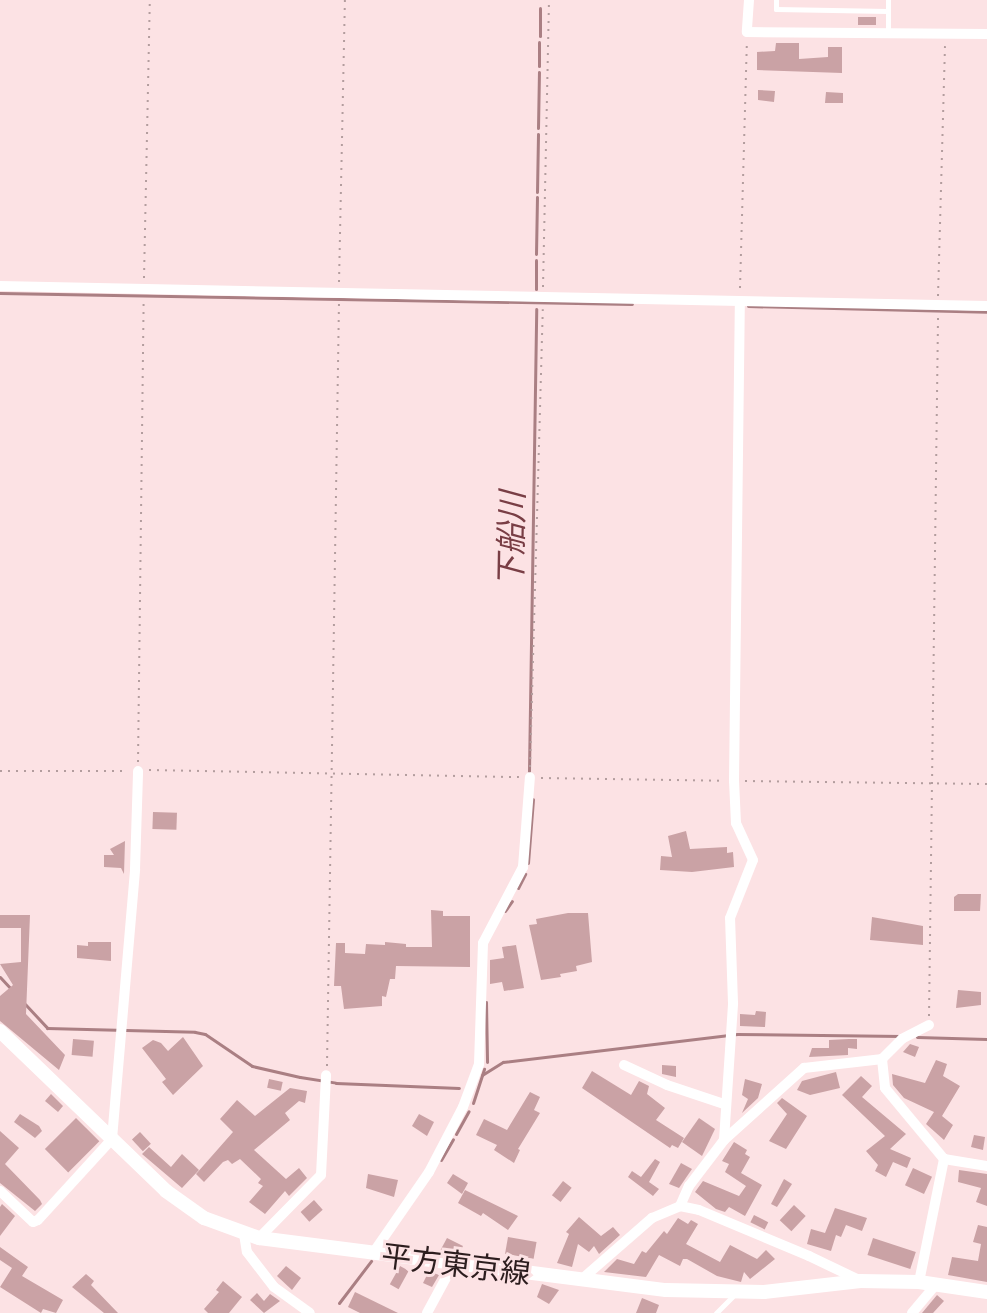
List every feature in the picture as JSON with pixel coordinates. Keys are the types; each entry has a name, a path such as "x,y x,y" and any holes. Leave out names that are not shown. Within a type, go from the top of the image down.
{"main road":[{"name":"平方東京線","path":"0,1031 166,1191 192,1209 259,1238 666,1290 737,1292 860,1281 919,1282 987,1292"}],"street":[{"path":"749,0 747,32 987,34"},
{"path":"0,286 987,306"},
{"path":"724,1140 733,1003 730,918 753,860 736,823 734,781 740,302"},
{"path":"0,1191 33,1222 38,1220 112,1139 135,869 138,771"},
{"path":"373,1253 429,1172 463,1107 479,1064 483,943 523,867 530,777"},
{"path":"680,1206 689,1186 724,1140 804,1068 882,1059 902,1039 929,1025"},
{"path":"882,1059 885,1088 944,1159 987,1166"},
{"path":"624,1065 667,1085 724,1104"},
{"path":"259,1238 321,1175 326,1075"},
{"path":"919,1282 944,1159"},
{"path":"582,1279 652,1218 680,1206 699,1210 860,1281"},
{"path":"244,1234 247,1252 274,1287 310,1313"},
{"path":"427,1313 454,1263"},
{"path":"912,1313 936,1284"}],"lane":[{"path":"776,0 776,9 888,11"},
{"path":"888,0 888,33"},
{"path":"716,1313 737,1292"}],"path":[{"path":"0,771 138,771 150,0"},
{"path":"326,1075 345,0"},
{"path":"530,777 549,0"},
{"path":"740,302 747,32"},
{"path":"929,1025 935,784 938,305 946,34"},
{"path":"935,784 987,784"}],"building":[{"path":"858,17 876,17 876,25 858,25"},
{"path":"776,43 799,43 799,59 828,57 828,47 842,47 842,73 757,70 757,52 775,51"},
{"path":"758,90 775,91 774,102 758,100"},
{"path":"826,92 843,93 843,103 825,103"},
{"path":"153,812 177,813 176,830 152,829"},
{"path":"686,831 690,849 727,847 727,853 733,852 734,867 692,872 660,870 661,856 672,857 668,836"},
{"path":"125,841 124,874 121,868 104,867 104,855 114,855 110,849"},
{"path":"958,894 981,894 980,911 954,911 954,897"},
{"path":"431,910 443,911 443,916 470,916 470,967 396,966 395,979 390,979 386,997 382,996 382,1006 344,1009 341,986 334,986 336,943 345,943 345,953 365,954 366,944 385,945 385,942 406,944 406,947 432,947"},
{"path":"588,913 592,962 576,966 577,971 560,974 561,977 541,980 529,925 537,924 536,919"},
{"path":"0,915 30,915 26,1014 65,1055 59,1070 0,1021 0,996 13,985 0,964 21,962 21,928 0,928"},
{"path":"872,917 923,926 923,945 870,940"},
{"path":"88,942 111,942 111,961 77,958 77,945 88,946"},
{"path":"516,945 524,988 504,991 502,982 490,984 490,960 504,958 502,947"},
{"path":"958,990 981,992 981,1005 956,1008"},
{"path":"756,1011 766,1012 765,1027 740,1026 740,1014 755,1015"},
{"path":"183,1037 203,1066 173,1095 162,1082 166,1079 142,1048 153,1040 168,1051"},
{"path":"73,1039 94,1041 93,1057 72,1055"},
{"path":"857,1039 857,1049 848,1048 848,1055 809,1057 812,1048 829,1048 829,1040"},
{"path":"910,1044 919,1047 915,1057 903,1052"},
{"path":"936,1060 947,1064 943,1076 960,1086 942,1116 953,1125 944,1140 926,1124 934,1112 904,1098 893,1085 892,1074 925,1083"},
{"path":"662,1065 676,1066 676,1077 662,1074"},
{"path":"592,1071 631,1095 639,1081 649,1086 647,1094 665,1108 656,1120 684,1138 678,1148 672,1145 670,1148 582,1088"},
{"path":"836,1072 840,1088 810,1095 797,1090 802,1081"},
{"path":"861,1076 872,1086 862,1097 906,1134 890,1149 911,1158 907,1168 893,1162 886,1177 875,1171 878,1165 866,1151 885,1136 842,1095"},
{"path":"269,1079 283,1082 281,1091 267,1088"},
{"path":"745,1079 762,1084 758,1098 742,1113 748,1099 742,1095"},
{"path":"290,1088 307,1091 305,1103 299,1101 285,1113 290,1120 254,1150 286,1179 299,1168 307,1178 289,1196 285,1191 265,1214 249,1202 263,1186 258,1183 261,1179 240,1159 232,1164 228,1160 223,1162 204,1182 196,1174 233,1132 220,1119 237,1100 255,1116"},
{"path":"530,1092 540,1097 534,1110 540,1113 518,1149 514,1163 494,1150 497,1145 476,1135 484,1119 507,1130"},
{"path":"51,1094 63,1106 58,1112 45,1101"},
{"path":"782,1098 807,1116 786,1149 769,1141 787,1114 777,1103"},
{"path":"20,1114 39,1126 42,1131 35,1138 14,1122"},
{"path":"419,1114 434,1122 427,1136 412,1126"},
{"path":"76,1118 99,1141 68,1172 45,1149"},
{"path":"699,1118 715,1129 702,1156 682,1142"},
{"path":"0,1131 19,1148 5,1164 40,1200 42,1204 35,1211 0,1183"},
{"path":"140,1132 151,1144 143,1151 132,1140"},
{"path":"974,1135 985,1137 983,1150 971,1147"},
{"path":"734,1142 747,1150 745,1154 750,1157 741,1173 762,1185 745,1216 729,1207 725,1212 716,1209 695,1192 703,1181 739,1196 746,1186 725,1172 729,1164 722,1161"},
{"path":"149,1147 171,1167 182,1154 199,1170 182,1188 142,1154"},
{"path":"655,1159 660,1162 649,1182 659,1189 653,1196 628,1177 632,1171 641,1177"},
{"path":"681,1163 692,1169 679,1188 669,1184"},
{"path":"913,1168 932,1177 924,1194 905,1185"},
{"path":"959,1170 987,1174 987,1206 976,1202 981,1188 958,1182"},
{"path":"368,1174 398,1180 394,1197 366,1188"},
{"path":"453,1174 468,1183 462,1194 447,1183"},
{"path":"784,1179 792,1184 777,1207 771,1204"},
{"path":"563,1181 572,1188 561,1202 552,1195"},
{"path":"465,1190 518,1216 508,1230 483,1213 481,1216 458,1203"},
{"path":"314,1200 323,1210 309,1222 301,1212"},
{"path":"2,1204 15,1216 0,1236 0,1207"},
{"path":"794,1205 806,1216 791,1231 780,1220"},
{"path":"835,1208 867,1218 862,1231 846,1225 841,1237 836,1235 831,1251 807,1244 811,1229 825,1233"},
{"path":"754,1215 768,1222 765,1229 750,1222"},
{"path":"579,1217 601,1236 613,1227 620,1235 599,1254 594,1246 589,1252 578,1244 572,1267 557,1263 569,1234 566,1232"},
{"path":"678,1218 688,1224 691,1220 698,1224 686,1244 720,1262 730,1245 757,1259 766,1250 775,1259 750,1279 744,1272 741,1282 717,1276 687,1259 683,1259 680,1266 659,1255 646,1277 604,1272 617,1259 634,1264 642,1251 646,1253 664,1231 667,1234"},
{"path":"978,1225 987,1227 987,1282 948,1275 952,1257 978,1261 981,1244 973,1242"},
{"path":"508,1237 537,1242 534,1259 505,1254"},
{"path":"447,1238 463,1246 459,1253 440,1251"},
{"path":"873,1238 916,1252 910,1269 867,1255"},
{"path":"0,1247 28,1267 22,1276 63,1300 56,1313 43,1309 41,1313 0,1287 12,1268 0,1260"},
{"path":"286,1266 301,1278 292,1290 277,1276"},
{"path":"400,1266 409,1271 399,1289 390,1284"},
{"path":"429,1271 439,1275 432,1287 423,1283"},
{"path":"86,1274 94,1281 91,1285 118,1313 104,1313 72,1287"},
{"path":"223,1281 242,1297 229,1313 208,1313 204,1309 219,1292 216,1290"},
{"path":"542,1284 559,1290 549,1304 537,1297"},
{"path":"355,1292 398,1313 360,1313 348,1307"},
{"path":"257,1293 264,1301 270,1294 280,1301 264,1313 250,1300"},
{"path":"937,1295 944,1301 933,1313 922,1313"},
{"path":"642,1298 659,1305 656,1313 636,1313"}],"waterway":[{"name":"下船川","path":"540,8 540,36"},
{"name":"下船川","path":"539,42 539,66"},
{"name":"下船川","path":"538,128 539,72"},
{"name":"下船川","path":"537,192 538,134"},
{"name":"下船川","path":"536,254 537,197"},
{"name":"下船川","path":"536,260 536,289"},
{"path":"0,293 632,304"},
{"path":"748,306 987,312"},
{"name":"下船川","path":"529,771 536,309"},
{"name":"下船川","path":"528,863 533,799"},
{"name":"下船川","path":"518,888 525,874"},
{"name":"下船川","path":"505,911 512,901"},
{"path":"0,977 12,990"},
{"name":"下船川","path":"486,1002 487,1062"},
{"path":"25,1004 47,1028 195,1032 205,1034 252,1066 300,1077 336,1083 459,1088"},
{"path":"482,1075 503,1062 737,1034 901,1036"},
{"path":"917,1037 987,1039"},
{"name":"下船川","path":"473,1103 484,1069"},
{"name":"下船川","path":"456,1134 469,1111"},
{"name":"下船川","path":"441,1160 453,1139"},
{"name":"下船川","path":"339,1303 371,1261"}]}
